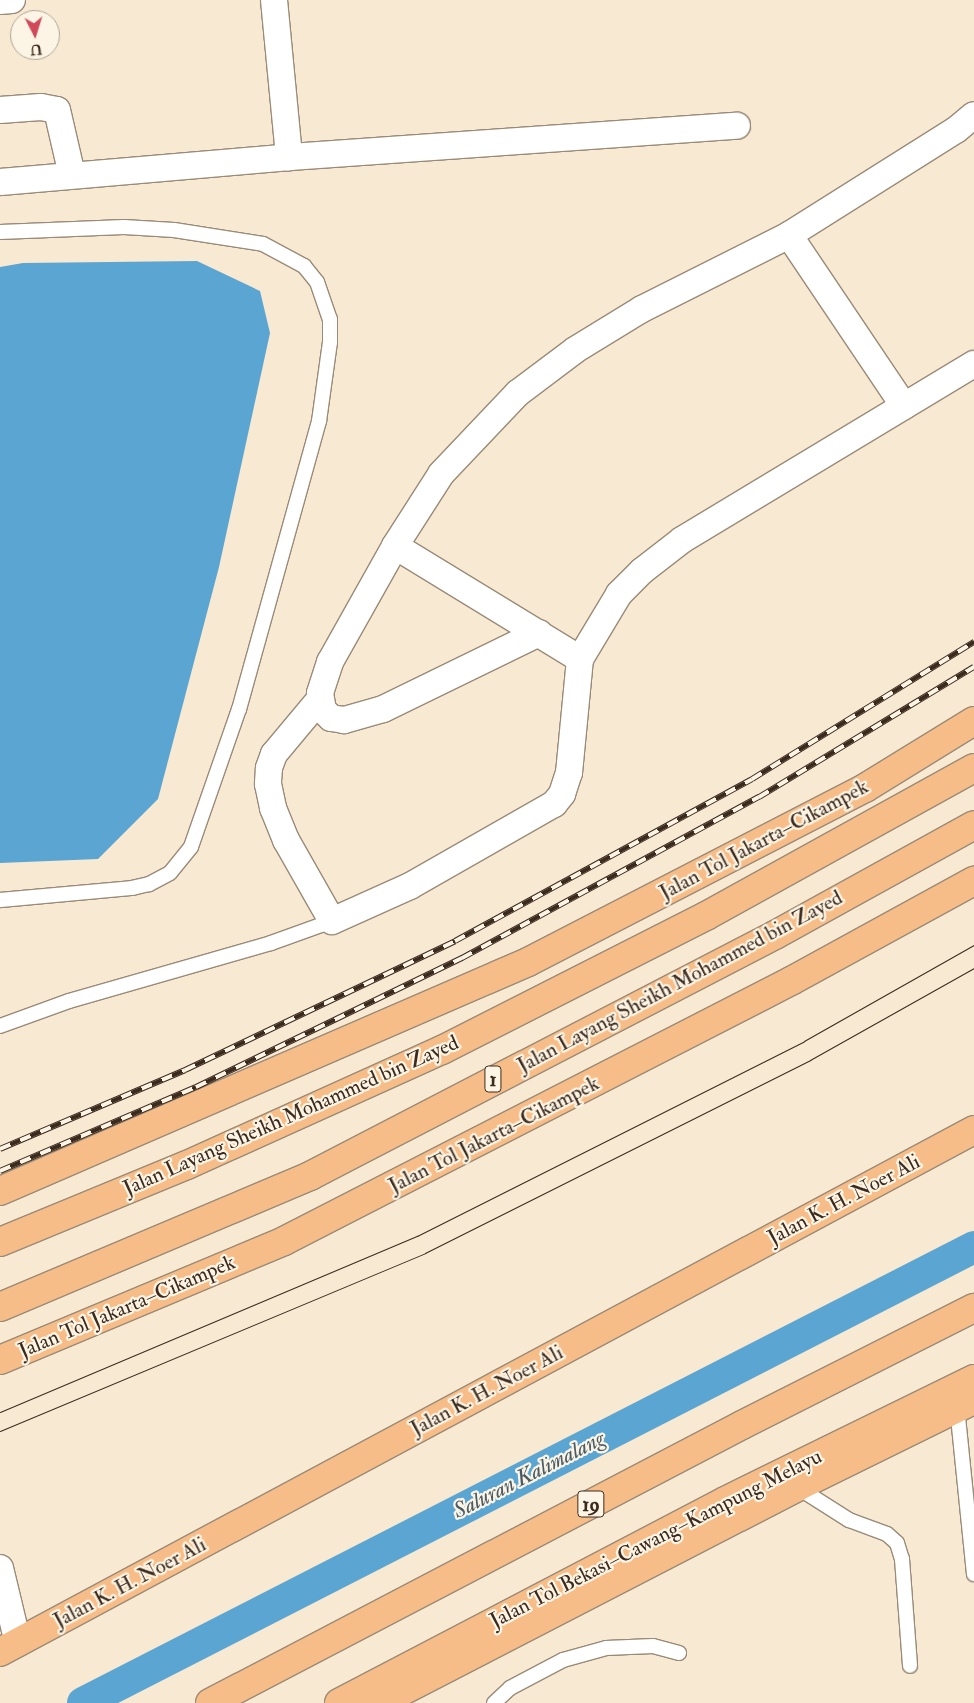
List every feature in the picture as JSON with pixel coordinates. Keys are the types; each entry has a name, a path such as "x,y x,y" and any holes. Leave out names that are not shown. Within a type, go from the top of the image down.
{"main road":[{"name":"Jalan Tol Jakarta–Cikampek","path":"0,1191 528,962 865,788 974,721"},
{"name":"Jalan Layang Sheikh Mohammed bin Zayed","path":"0,1242 187,1165 442,1050 706,916 974,768"},
{"name":"Jalan Layang Sheikh Mohammed bin Zayed","path":"0,1307 310,1176 775,934 974,825"},
{"name":"Jalan Tol Jakarta–Cikampek","path":"0,1360 284,1241 791,981 974,881"},
{"name":"Jalan K. H. Noer Ali","path":"9,1647 974,1130"},
{"name":"19","path":"210,1703 733,1429 974,1308"},
{"name":"Jalan Tol Bekasi–Cawang–Kampung Melayu","path":"339,1703 725,1501 974,1379"},
{"path":"379,1703 797,1487 965,1404"}],"street":[{"path":"0,1 12,0"},
{"path":"274,0 289,157"},
{"path":"0,110 41,107 57,110 72,174"},
{"path":"974,115 956,130 789,234 642,309 575,350 518,393 441,474 395,546 330,662 320,699 274,754 269,768 268,784 286,840 332,921 410,886 554,804 562,794 569,773 580,659 619,594 642,571 682,540 974,364"},
{"path":"0,182 72,174 289,157 737,126"},
{"path":"789,234 904,406"},
{"path":"395,546 580,659"},
{"path":"320,699 327,716 338,720 351,718 383,708 539,633"},
{"path":"0,1568 9,1647"}],"lane":[{"path":"0,232 124,228 174,230 263,244 304,266 317,282 330,319 326,380 319,420 239,709 191,848 170,872 149,884 132,888 0,900"},
{"path":"0,1026 69,1001 271,944 332,921"},
{"path":"965,1404 974,1574"},
{"path":"797,1487 849,1520 887,1534 897,1543 902,1559 910,1666"},
{"path":"494,1703 510,1688 563,1660 606,1648 653,1646 679,1653"}],"water":[{"path":"197,261 260,291 270,333 219,567 158,799 98,859 0,863 0,267 23,263"}],"waterway":[{"name":"Saluran Kalimalang","path":"83,1703 974,1247"}],"tram line":[{"path":"0,1412 417,1236 804,1041 974,945"},
{"path":"0,1431 425,1253 810,1060 974,968"}],"railway":[{"path":"0,1149 185,1070 455,941 752,779 974,642"},
{"path":"0,1171 196,1087 462,958 759,797 974,667"}]}
